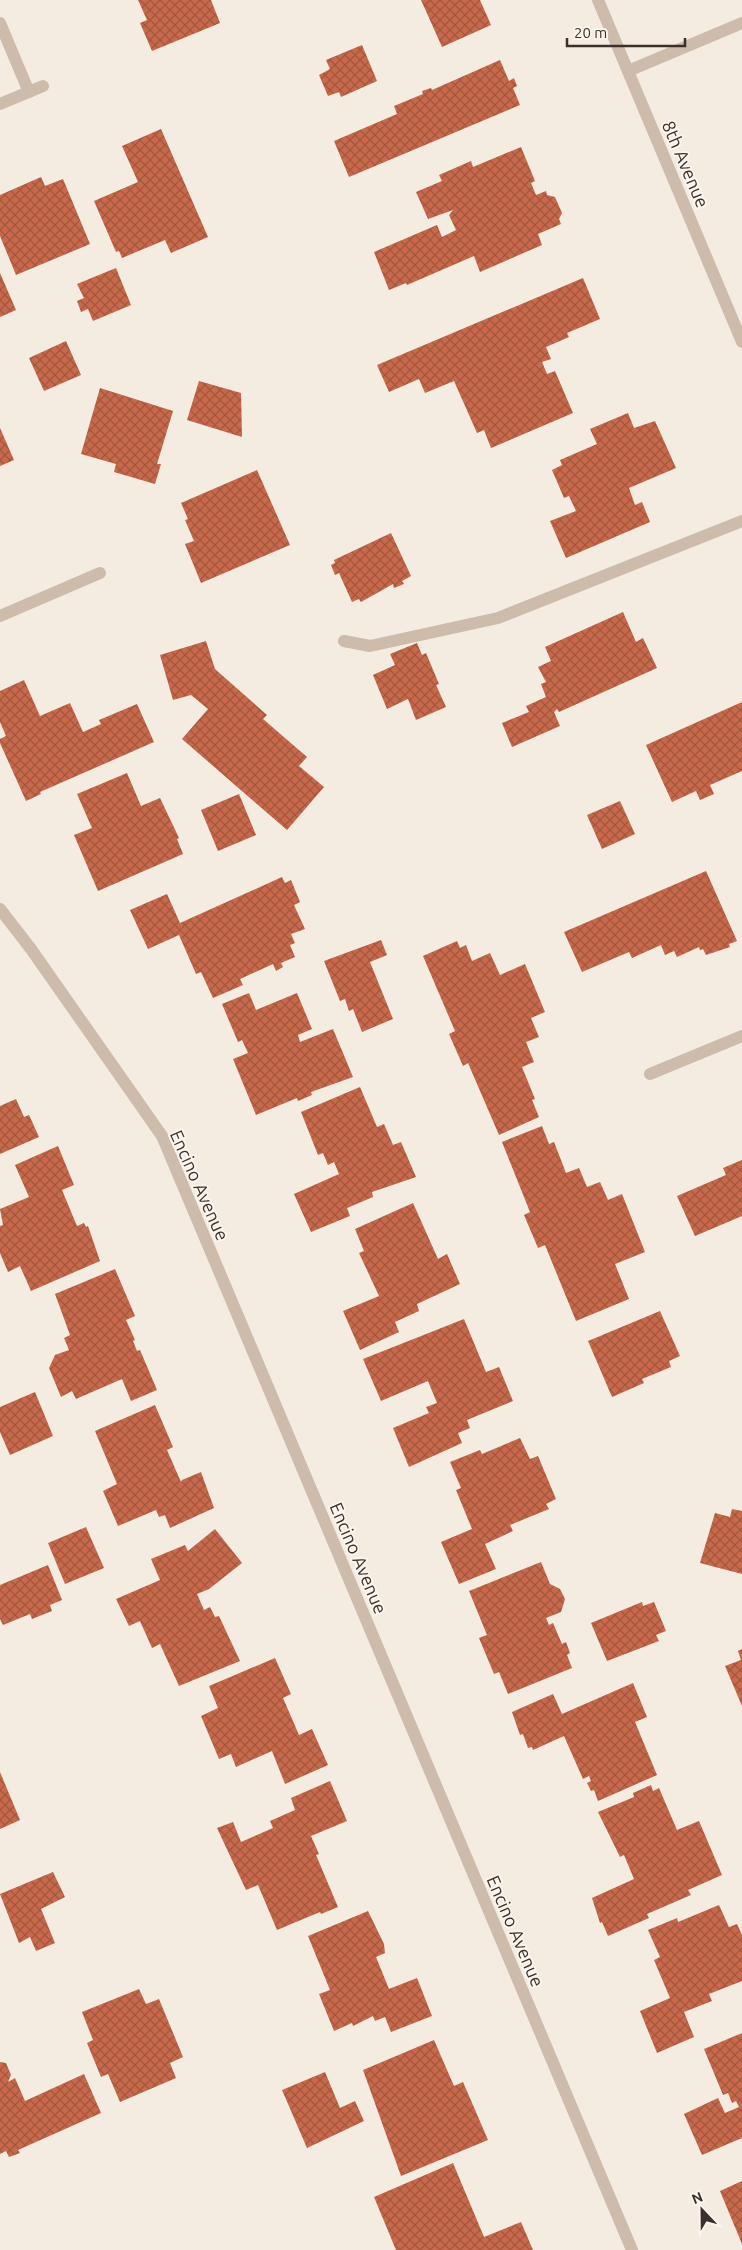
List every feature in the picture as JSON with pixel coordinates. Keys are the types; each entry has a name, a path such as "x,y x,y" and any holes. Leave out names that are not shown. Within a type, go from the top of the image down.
{"street":[{"name":"8th Avenue","path":"598,0 742,342"},
{"path":"0,22 29,92"},
{"path":"628,71 742,22"},
{"path":"0,104 43,86"},
{"path":"344,641 370,646 498,618 742,521"},
{"path":"0,616 100,573"},
{"name":"Encino Avenue","path":"0,909 31,949 162,1136 632,2250"},
{"path":"650,1074 742,1036"}],"building":[{"path":"138,0 211,0 220,23 152,51 140,23 147,20"},
{"path":"421,0 480,0 491,25 442,47"},
{"path":"362,45 377,81 341,97 339,92 328,96 319,75 330,69 326,60"},
{"path":"500,60 509,81 514,78 517,86 513,88 520,105 349,177 334,141 397,114 394,106 423,94 422,91 431,88 432,90"},
{"path":"161,129 208,237 171,253 165,240 122,258 119,251 116,252 94,201 138,182 122,146"},
{"path":"521,147 535,181 531,183 536,195 546,191 547,195 555,197 562,213 559,219 561,224 538,234 542,245 480,272 474,256 407,285 406,283 389,290 374,252 437,225 442,237 456,230 449,215 453,210 428,219 416,192 442,181 439,175 471,161 473,167"},
{"path":"41,177 45,186 63,179 90,244 16,275 0,236 0,195"},
{"path":"116,268 131,305 93,321 88,309 81,312 77,301 84,298 77,284"},
{"path":"0,273 16,310 0,317"},
{"path":"583,278 600,319 567,333 569,337 546,347 551,359 542,362 547,374 555,371 573,413 491,448 484,430 477,433 454,381 425,393 419,379 389,392 377,365"},
{"path":"66,341 81,375 44,391 29,358"},
{"path":"199,381 241,393 242,437 187,420"},
{"path":"100,388 173,411 157,464 161,464 155,484 114,472 116,464 81,454"},
{"path":"628,413 634,428 655,421 676,468 629,488 635,505 642,502 650,522 566,558 550,521 576,511 569,496 564,498 552,470 562,465 560,460 597,444 590,429"},
{"path":"0,428 14,460 0,466"},
{"path":"257,470 290,545 201,583 185,544 194,541 185,520 188,519 181,503"},
{"path":"391,533 411,576 402,581 404,584 394,588 393,584 361,602 359,599 352,602 339,573 335,575 331,565 335,563 334,560"},
{"path":"623,612 636,642 643,638 657,668 559,712 557,709 554,712 560,726 512,747 502,723 529,712 526,706 546,697 541,684 546,682 538,667 551,661 545,647"},
{"path":"206,641 215,669 267,715 263,719 307,757 299,766 324,787 287,830 182,739 208,709 191,695 173,700 160,655"},
{"path":"417,643 422,655 426,653 439,684 436,685 446,707 416,720 408,699 387,709 373,675 395,665 390,654"},
{"path":"24,680 40,716 70,703 83,732 101,724 99,720 137,704 154,742 40,792 41,794 26,801 0,743 0,739 6,736 0,722 0,691"},
{"path":"742,702 742,771 710,785 714,794 700,800 696,791 672,802 646,745"},
{"path":"127,773 141,806 160,798 179,838 177,839 183,854 98,891 74,835 92,828 77,794"},
{"path":"239,794 256,835 218,851 201,810"},
{"path":"620,801 635,834 602,849 587,815"},
{"path":"706,871 737,941 729,944 730,947 706,955 703,949 700,950 699,947 677,957 674,951 665,955 661,945 632,958 629,952 582,972 564,932"},
{"path":"282,877 285,883 291,880 300,902 294,905 305,929 291,934 295,943 290,945 295,957 281,963 283,967 276,971 273,964 240,979 243,985 213,998 201,972 196,974 179,935 148,949 130,910 167,894 180,923"},
{"path":"381,940 387,955 370,962 393,1019 362,1032 353,1009 349,1011 345,999 340,1001 324,961"},
{"path":"457,941 460,948 466,945 472,961 490,953 500,975 525,964 545,1012 531,1018 539,1037 526,1042 534,1062 522,1067 535,1099 532,1100 539,1117 499,1135 468,1063 463,1066 449,1034 455,1031 423,956"},
{"path":"249,993 256,1010 297,993 312,1029 298,1035 300,1042 333,1029 353,1077 311,1092 312,1095 298,1101 297,1098 256,1115 233,1059 248,1053 242,1040 238,1042 222,1004"},
{"path":"360,1087 377,1127 384,1124 393,1145 401,1142 416,1177 372,1192 373,1197 347,1208 350,1216 311,1232 294,1194 339,1174 334,1162 328,1165 323,1153 318,1155 301,1112"},
{"path":"16,1099 24,1117 29,1115 39,1137 0,1154 0,1106"},
{"path":"542,1126 549,1144 554,1142 566,1173 579,1168 587,1187 600,1182 608,1200 622,1194 645,1252 615,1264 629,1299 576,1321 545,1245 538,1248 524,1215 530,1212 502,1142"},
{"path":"58,1146 74,1185 62,1190 77,1226 84,1223 86,1227 88,1226 100,1261 31,1291 20,1266 8,1272 0,1253 0,1226 3,1225 0,1209 29,1197 15,1165"},
{"path":"742,1160 742,1216 695,1236 677,1196 726,1175 723,1168"},
{"path":"413,1203 438,1259 447,1254 460,1284 417,1304 419,1311 395,1322 399,1332 360,1350 343,1311 379,1296 359,1253 364,1251 355,1229"},
{"path":"115,1269 135,1316 126,1320 135,1340 133,1341 137,1351 140,1350 157,1390 131,1401 122,1379 76,1399 72,1391 61,1397 49,1368 55,1355 69,1350 64,1338 70,1335 55,1294"},
{"path":"660,1311 680,1356 669,1361 671,1367 642,1379 644,1383 612,1397 588,1341"},
{"path":"464,1319 486,1372 499,1367 513,1401 467,1420 470,1428 458,1433 462,1443 409,1467 393,1428 429,1413 426,1407 437,1403 428,1381 381,1401 363,1359"},
{"path":"35,1392 53,1436 10,1455 0,1432 0,1407"},
{"path":"155,1405 173,1447 167,1450 181,1482 201,1472 214,1508 170,1528 165,1515 159,1517 156,1510 118,1526 103,1491 117,1484 95,1431"},
{"path":"520,1438 530,1459 538,1456 556,1499 546,1504 549,1509 510,1525 513,1531 485,1544 496,1569 459,1584 441,1542 472,1529 456,1490 461,1488 450,1462 480,1450 482,1454"},
{"path":"732,1509 742,1511 742,1574 700,1563 715,1513 730,1517"},
{"path":"86,1527 104,1568 65,1584 48,1543"},
{"path":"215,1529 242,1563 209,1589 197,1594 204,1610 210,1607 215,1617 219,1616 240,1661 179,1686 160,1644 152,1648 140,1621 129,1626 116,1599 160,1580 151,1559 185,1545 188,1551"},
{"path":"541,1562 550,1584 560,1589 565,1599 561,1612 546,1618 549,1625 553,1623 562,1644 566,1642 570,1653 567,1655 572,1668 508,1694 499,1672 494,1674 479,1638 487,1635 469,1591"},
{"path":"48,1565 62,1600 50,1605 52,1611 32,1619 30,1614 3,1625 0,1619 0,1585"},
{"path":"642,1602 643,1606 654,1602 666,1631 656,1635 659,1641 607,1661 591,1623"},
{"path":"742,1649 742,1706 725,1666 741,1660 738,1651"},
{"path":"275,1658 291,1694 283,1698 299,1735 312,1729 328,1765 285,1784 272,1751 236,1767 231,1754 219,1759 201,1716 218,1708 209,1686"},
{"path":"633,1683 647,1717 635,1722 657,1775 598,1801 594,1790 591,1791 587,1783 591,1781 589,1776 583,1779 564,1736 533,1750 532,1747 528,1748 523,1734 520,1735 512,1712 553,1694 562,1714"},
{"path":"0,1772 20,1820 0,1829"},
{"path":"330,1781 347,1821 311,1836 319,1854 316,1855 338,1907 321,1914 320,1912 277,1930 258,1885 246,1890 217,1828 233,1822 241,1842 273,1828 270,1821 295,1810 291,1798"},
{"path":"651,1785 653,1791 659,1788 677,1830 699,1821 722,1875 688,1890 691,1895 647,1914 649,1918 608,1936 602,1922 600,1923 592,1898 634,1879 624,1855 620,1857 598,1812 634,1797 633,1793"},
{"path":"53,1872 65,1897 41,1909 55,1943 36,1951 30,1937 19,1943 0,1894"},
{"path":"719,1905 729,1927 737,1924 742,1935 742,1981 709,1994 712,2001 684,2012 694,2037 657,2053 640,2011 670,1998 654,1960 660,1957 648,1930 677,1918 678,1922"},
{"path":"368,1911 384,1944 385,1953 376,1957 389,1989 417,1978 432,2016 391,2032 385,2017 375,2021 373,2016 353,2026 352,2023 334,2031 319,1994 330,1990 308,1936"},
{"path":"139,1989 146,2004 159,1999 183,2057 170,2063 176,2078 120,2102 108,2074 101,2077 87,2043 93,2040 82,2012"},
{"path":"742,2033 742,2138 702,2155 684,2114 718,2098 725,2113 739,2107 736,2101 732,2103 728,2093 723,2095 704,2049"},
{"path":"434,2040 454,2086 463,2082 488,2140 401,2176 363,2070"},
{"path":"0,2062 6,2063 11,2075 8,2082 15,2078 25,2101 84,2074 101,2113 18,2150 20,2153 9,2157 6,2151 0,2154"},
{"path":"325,2072 340,2108 355,2101 364,2121 307,2148 282,2090"},
{"path":"453,2163 484,2237 521,2222 533,2250 396,2250 374,2197"},
{"path":"742,2181 742,2244 720,2191"}]}
